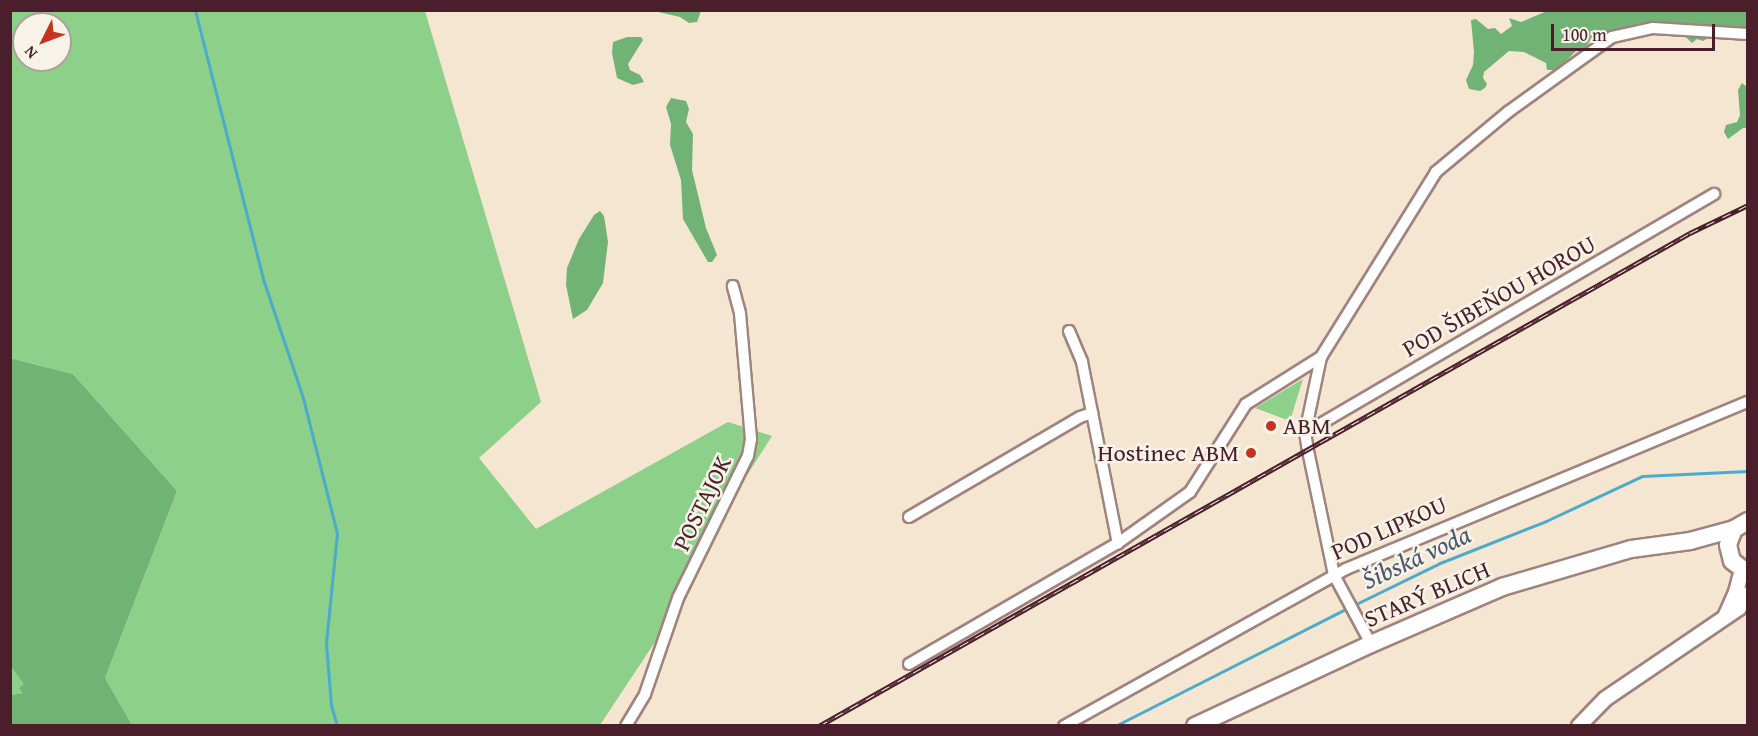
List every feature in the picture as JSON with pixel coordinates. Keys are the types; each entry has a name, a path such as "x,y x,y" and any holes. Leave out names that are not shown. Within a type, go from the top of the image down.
{"main road":[{"name":"STARÝ BLICH","path":"1195,726 1371,644 1502,587 1558,568 1631,549 1690,541 1741,525"},
{"path":"1741,525 1728,545 1729,554 1745,572"},
{"name":"STARÝ BLICH","path":"1690,541 1729,554"}],"street":[{"path":"1371,644 1334,575 1305,433 1321,357 1436,172 1508,111 1612,37 1653,28 1748,34"},
{"name":"POD ŠIBEŇOU HOROU","path":"1305,433 1714,194"},
{"name":"POSTAJOK","path":"626,726 649,684 678,598 748,456 751,439 740,313 733,286"},
{"path":"1069,331 1082,362 1118,543"},
{"path":"909,664 1118,543 1190,492 1246,404 1321,357"},
{"name":"POD LIPKOU","path":"1064,726 1334,575 1488,508 1748,402"},
{"path":"909,517 1080,417 1092,413"},
{"path":"1724,619 1745,572"},
{"path":"1579,726 1605,699 1739,608 1748,594"}],"green space":[{"path":"10,11 425,11 541,402 479,458 536,529 728,422 772,436 716,524 665,627 600,725 132,725 105,678 177,491 73,374 11,358"},
{"path":"654,11 701,11 697,22 689,23 680,17"},
{"path":"1547,11 1747,11 1747,39 1719,32 1703,41 1697,39 1692,43 1682,33 1614,30 1593,36 1586,47 1576,51 1557,70 1547,70 1546,63 1524,52 1509,51 1484,72 1483,78 1487,84 1485,88 1480,91 1469,89 1466,80 1473,65 1474,52 1471,20 1476,19 1488,29 1495,28 1501,34 1512,26 1509,18 1521,22"},
{"path":"627,37 641,37 643,40 628,64 630,70 640,75 644,82 633,85 617,78 612,53 613,42"},
{"path":"1742,83 1747,87 1747,128 1743,128 1728,139 1724,132 1726,125 1737,122 1740,115 1738,90"},
{"path":"671,98 686,101 689,109 686,122 693,134 692,170 706,228 717,255 712,262 708,262 683,219 681,180 670,145 671,124 666,107"},
{"path":"600,211 604,216 608,242 603,283 587,310 573,319 566,285 567,268 579,239 594,215"},
{"path":"10,358 73,374 177,491 105,678 132,725 11,725 11,695 23,693 19,688 24,684 10,665"},
{"path":"1303,379 1290,421 1255,408"},
{"path":"10,665 25,684 23,693 11,695"}],"waterway":[{"path":"195,10 264,282 303,398 337,533 326,643 331,705 337,726"},
{"name":"Šibská voda","path":"1354,605 1440,563 1546,521 1642,476 1748,471"},
{"name":"Šibská voda","path":"1115,726 1348,608"}],"railway":[{"path":"819,726 1690,233 1748,205"}],"place":[{"name":"ABM","path":"1271,426"},
{"name":"Hostinec ABM","path":"1251,453"}]}
